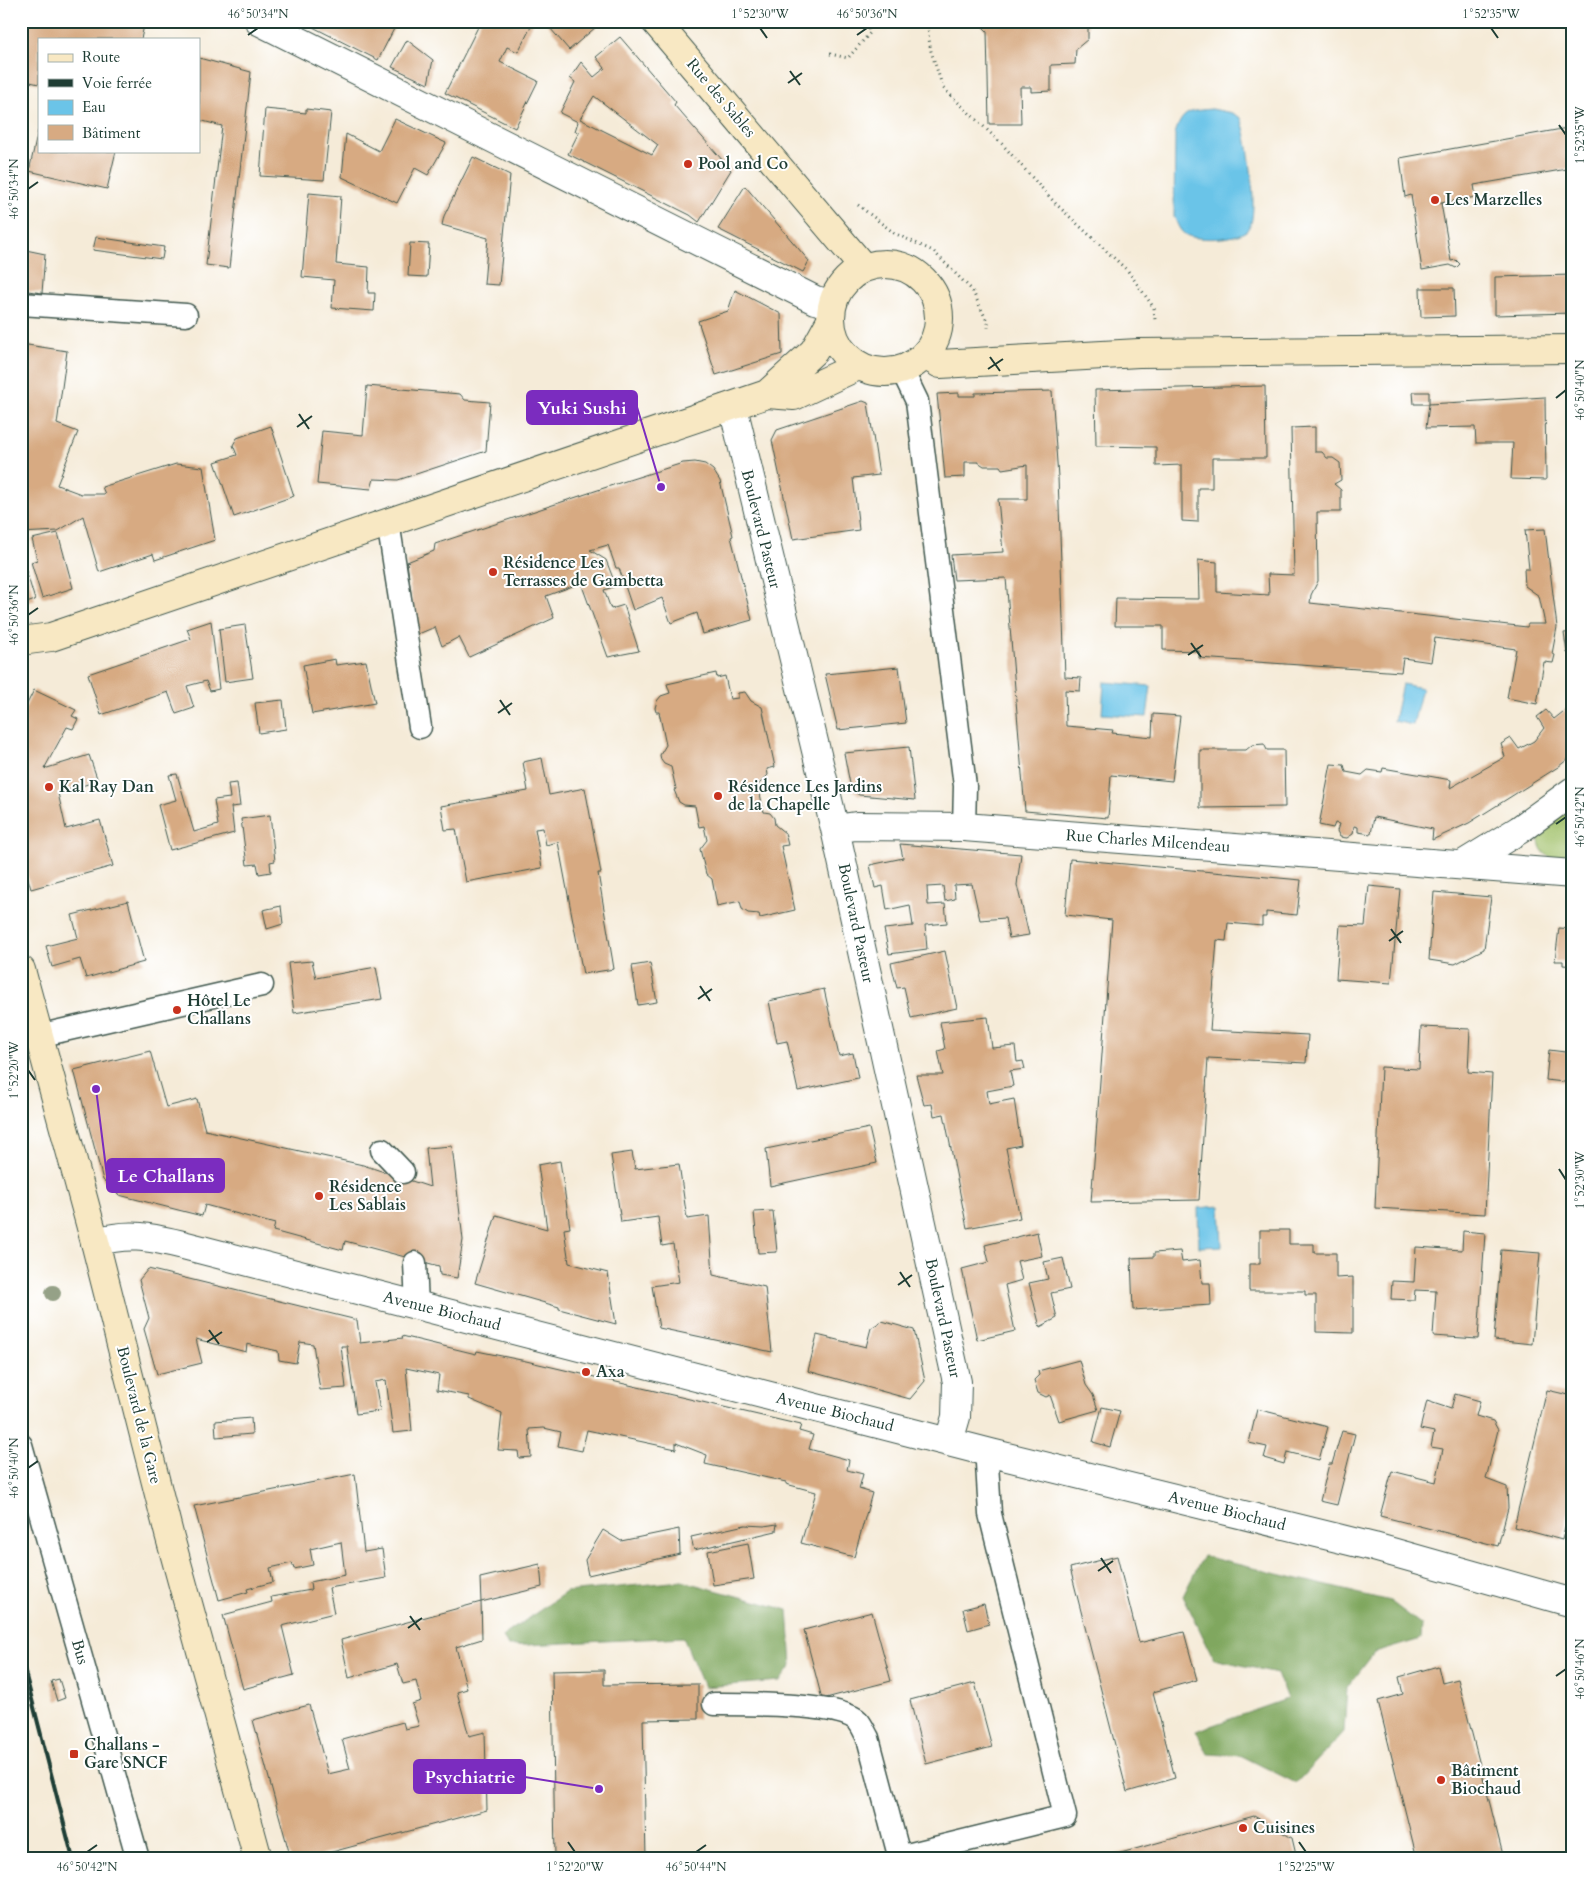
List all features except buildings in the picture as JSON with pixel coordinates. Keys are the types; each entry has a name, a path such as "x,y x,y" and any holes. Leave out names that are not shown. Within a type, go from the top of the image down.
{"street":[{"path":"21,641 51,636 767,394 814,351 831,313 836,292 844,282 864,268 882,263 900,265 917,273 930,286 938,303 940,322 935,340 925,355 911,366 902,370 875,372 858,366 844,355 834,339 831,313 814,300 259,21"},
{"name":"Rue des Sables","path":"655,21 864,268"},
{"path":"925,355 940,364 1158,353 1573,348"},
{"path":"767,394 794,396 858,366"},
{"name":"Boulevard Pasteur","path":"733,407 835,829 957,1382 956,1417 949,1441"},
{"path":"21,660 51,636"},
{"path":"1462,865 1519,830 1573,791"},
{"name":"Rue Charles Milcendeau","path":"835,829 856,826 964,827 1573,874"},
{"name":"Boulevard de la Gare","path":"21,970 95,1242 169,1534 258,1859"},
{"name":"Avenue Biochaud","path":"95,1242 111,1238 141,1235 991,1453 1374,1547 1573,1603"}],"lane":[{"path":"21,304 186,316"},
{"path":"902,370 917,401 965,786 964,827"},
{"path":"388,522 420,727"},
{"path":"38,1036 262,985"},
{"path":"382,1150 403,1172"},
{"path":"416,1263 417,1305"},
{"name":"Bus","path":"21,1445 138,1859"},
{"path":"714,1704 781,1705 836,1712 858,1720 868,1738 900,1858 1065,1816 990,1514 987,1462 991,1453"}],"path":[{"path":"830,54 848,58 870,34 865,21"},
{"path":"926,21 931,51 943,88 1002,144 1056,204 1128,270 1154,308 1158,353"},
{"path":"829,226 858,205 894,233 933,251 972,290 988,322 992,361"}],"green space":[{"path":"1573,804 1573,861 1551,857 1542,850 1539,828"},
{"path":"1203,1556 1390,1601 1422,1625 1421,1639 1374,1653 1347,1688 1344,1732 1296,1783 1242,1756 1208,1754 1196,1731 1287,1699 1277,1673 1214,1659 1183,1596"},
{"path":"682,1581 788,1610 792,1665 780,1681 704,1687 683,1637 508,1646 503,1636 566,1592"}],"water":[{"path":"1212,109 1232,113 1241,118 1247,140 1253,207 1252,220 1249,228 1244,232 1229,237 1209,239 1186,235 1178,227 1174,216 1175,134 1180,121 1188,114"},
{"path":"1104,682 1151,686 1147,717 1102,714"},
{"path":"1402,684 1422,688 1413,725 1394,721"},
{"path":"1220,1206 1222,1246 1199,1247 1198,1208"}],"railway":[{"path":"21,1657 73,1859"},
{"path":"21,1852 23,1859"}],"place":[{"name":"Pool and Co","path":"688,164"},
{"name":"Les Marzelles","path":"1435,200"},
{"name":"Yuki Sushi","path":"661,487"},
{"name":"Résidence Les Terrasses de Gambetta","path":"493,572"},
{"name":"Kal Ray Dan","path":"49,787"},
{"name":"Résidence Les Jardins de la Chapelle","path":"718,796"},
{"name":"Hôtel Le Challans","path":"177,1010"},
{"name":"Le Challans","path":"96,1089"},
{"name":"Résidence Les Sablais","path":"319,1196"},
{"name":"Axa","path":"586,1372"},
{"name":"Challans - Gare SNCF","path":"74,1754"},
{"name":"Bâtiment Biochaud","path":"1441,1780"},
{"name":"Psychiatrie","path":"599,1789"},
{"name":"Cuisines","path":"1243,1828"}]}
